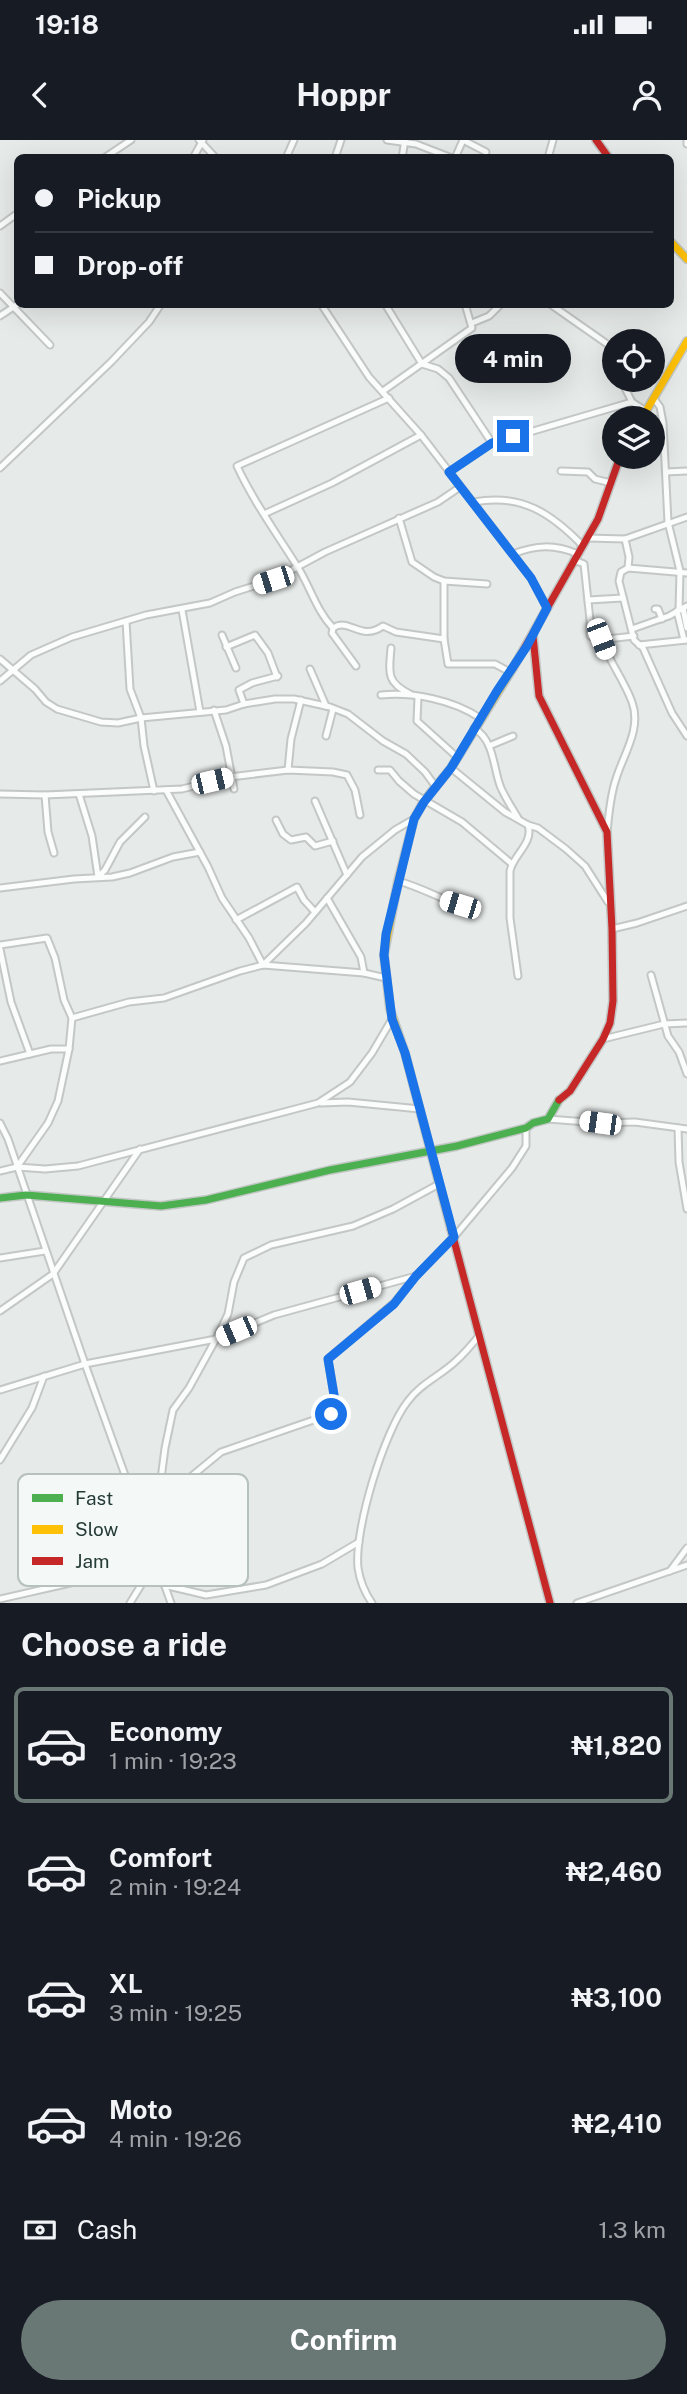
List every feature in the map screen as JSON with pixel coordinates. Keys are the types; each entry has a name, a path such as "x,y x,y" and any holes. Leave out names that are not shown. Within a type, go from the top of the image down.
{"main road":[{"path":"674,245 687,259"},
{"path":"650,406 687,341"},
{"path":"550,1603 405,1053 392,1019 384,955 386,934 414,819 451,768 533,636 588,538 605,502 616,469"},
{"path":"0,1198 26,1195 162,1206 330,1170 430,1152 526,1128 548,1119 603,1039 613,1012 612,929 607,832 539,696 533,636"}],"street":[{"path":"110,154 131,140"},
{"path":"387,140 406,141 444,154"},
{"path":"463,140 486,152"},
{"path":"19,308 50,345"},
{"path":"0,468 111,362 149,322 158,308"},
{"path":"324,308 369,377 421,435 531,578 547,608"},
{"path":"387,308 422,364 438,369 449,378 492,443"},
{"path":"383,391 472,328 466,308"},
{"path":"472,323 489,316 497,308"},
{"path":"556,308 602,340"},
{"path":"627,392 637,406"},
{"path":"356,666 332,632 333,628 319,610 299,568 237,466 388,398"},
{"path":"639,645 667,644 686,639 681,609 680,571 668,522 663,423 660,407 654,400"},
{"path":"449,472 492,443 632,401"},
{"path":"264,514 323,487 421,435"},
{"path":"561,471 588,472 595,479 611,483"},
{"path":"666,472 687,471"},
{"path":"0,681 31,655 72,638 126,621 210,603 273,580 326,552 438,502 460,488"},
{"path":"474,502 498,499 521,502 555,521 583,546"},
{"path":"588,538 625,539 687,517"},
{"path":"398,518 412,562 444,582 487,584"},
{"path":"625,539 629,557 628,568"},
{"path":"513,554 527,548 556,546 575,557 584,564 590,636 601,639 634,636"},
{"path":"687,573 628,568 619,576 634,640 643,648 672,713 687,736"},
{"path":"444,582 444,639 449,664 495,664 510,672"},
{"path":"588,600 623,598"},
{"path":"655,609 658,609 662,619"},
{"path":"632,629 681,609"},
{"path":"681,609 687,628"},
{"path":"182,610 200,712"},
{"path":"126,621 130,689 141,718 144,746 155,791"},
{"path":"333,628 338,624 347,625 354,630 366,632 383,626 396,632 444,639"},
{"path":"222,635 236,668"},
{"path":"226,647 255,635 268,653 277,677 252,683 239,690 244,704"},
{"path":"601,639 607,656 633,704 634,721 630,748 622,762 610,798 607,832"},
{"path":"391,648 390,676 395,687 415,696 449,704 480,718"},
{"path":"0,659 57,709 101,722 118,723 141,718 226,710 275,699 301,700 326,706 348,714 383,741 406,754 436,787"},
{"path":"310,669 326,706"},
{"path":"381,695 415,696"},
{"path":"415,696 417,721 457,757"},
{"path":"288,770 291,739 301,700"},
{"path":"326,736 333,709"},
{"path":"214,710 226,746 234,789"},
{"path":"474,728 489,746 501,787 518,818"},
{"path":"489,746 513,736"},
{"path":"451,768 505,812 538,828 585,866 607,898 611,913"},
{"path":"379,770 390,769 399,782 424,802 462,822 512,864"},
{"path":"0,794 155,791 182,789 230,777 288,770 333,772 347,775 355,790 360,815"},
{"path":"166,790 222,898 249,938 263,965"},
{"path":"79,794 92,836 98,877"},
{"path":"45,795 48,832 54,853"},
{"path":"315,801 347,876"},
{"path":"98,877 105,870 120,842 145,817"},
{"path":"263,965 315,912 362,857 378,842 414,819"},
{"path":"276,820 283,834 291,841 306,837 315,846 333,841"},
{"path":"518,976 510,918 512,864 527,842 530,831 528,825"},
{"path":"0,888 111,877 173,857 200,852"},
{"path":"398,881 421,887 432,896 460,905"},
{"path":"236,920 297,887 315,912"},
{"path":"327,898 360,957 363,973"},
{"path":"612,929 687,906"},
{"path":"17,1167 48,1123 58,1101 69,1049 72,1018 64,1000 55,958 47,938 0,947 12,1002 30,1054"},
{"path":"72,1018 129,1002 164,998 263,965 363,973 386,978"},
{"path":"651,975 668,1036 679,1052 687,1074"},
{"path":"318,1103 350,1082 372,1053 392,1019"},
{"path":"603,1039 664,1024 687,1023"},
{"path":"0,1061 51,1049 69,1049"},
{"path":"0,1171 17,1167 45,1169 78,1166 318,1103 348,1102 420,1109"},
{"path":"548,1119 600,1123 635,1122 687,1129"},
{"path":"0,1123 125,1474"},
{"path":"194,1474 221,1452 331,1414 336,1407 328,1359 394,1304 416,1276 454,1237 512,1168 526,1146 526,1128"},
{"path":"678,1128 679,1162 687,1209"},
{"path":"0,1311 53,1274 140,1149"},
{"path":"162,1474 173,1410 189,1388 228,1314 234,1282 244,1258 271,1245 352,1226 393,1209 439,1184"},
{"path":"0,1258 45,1251"},
{"path":"0,1390 85,1364 216,1339 274,1315 416,1276"},
{"path":"372,1603 365,1593 358,1569 359,1542 365,1506 393,1428 408,1400 428,1381 457,1361 479,1336"},
{"path":"0,1460 32,1408 44,1376"},
{"path":"168,1586 206,1595 266,1585 322,1564 359,1542"},
{"path":"670,1571 687,1548"},
{"path":"576,1603 687,1565"},
{"path":"0,1599 57,1586"},
{"path":"130,1603 140,1586"},
{"path":"164,1586 171,1603"}],"traffic: fast":[{"path":"0,1198 26,1195 161,1206 206,1200 330,1170 457,1146 526,1128 548,1119 559,1100"}],"traffic: slow":[{"path":"674,245 687,259"},
{"path":"649,406 687,341"},
{"path":"451,1229 405,1053 390,1009 384,955 398,881 414,819 424,801 451,768 513,668"}],"traffic: jam":[{"path":"596,140 606,154"},
{"path":"513,668 598,519 616,469"},
{"path":"533,636 539,696 607,832 612,929 613,1001 610,1023 570,1091 559,1100"},
{"path":"451,1229 550,1603"}],"route":[{"path":"331,1414 336,1407 328,1359 394,1304 416,1276 454,1237 405,1053 392,1019 384,955 386,934 414,819 451,768 527,646 547,608 531,578 449,472 492,443 513,436"}]}
